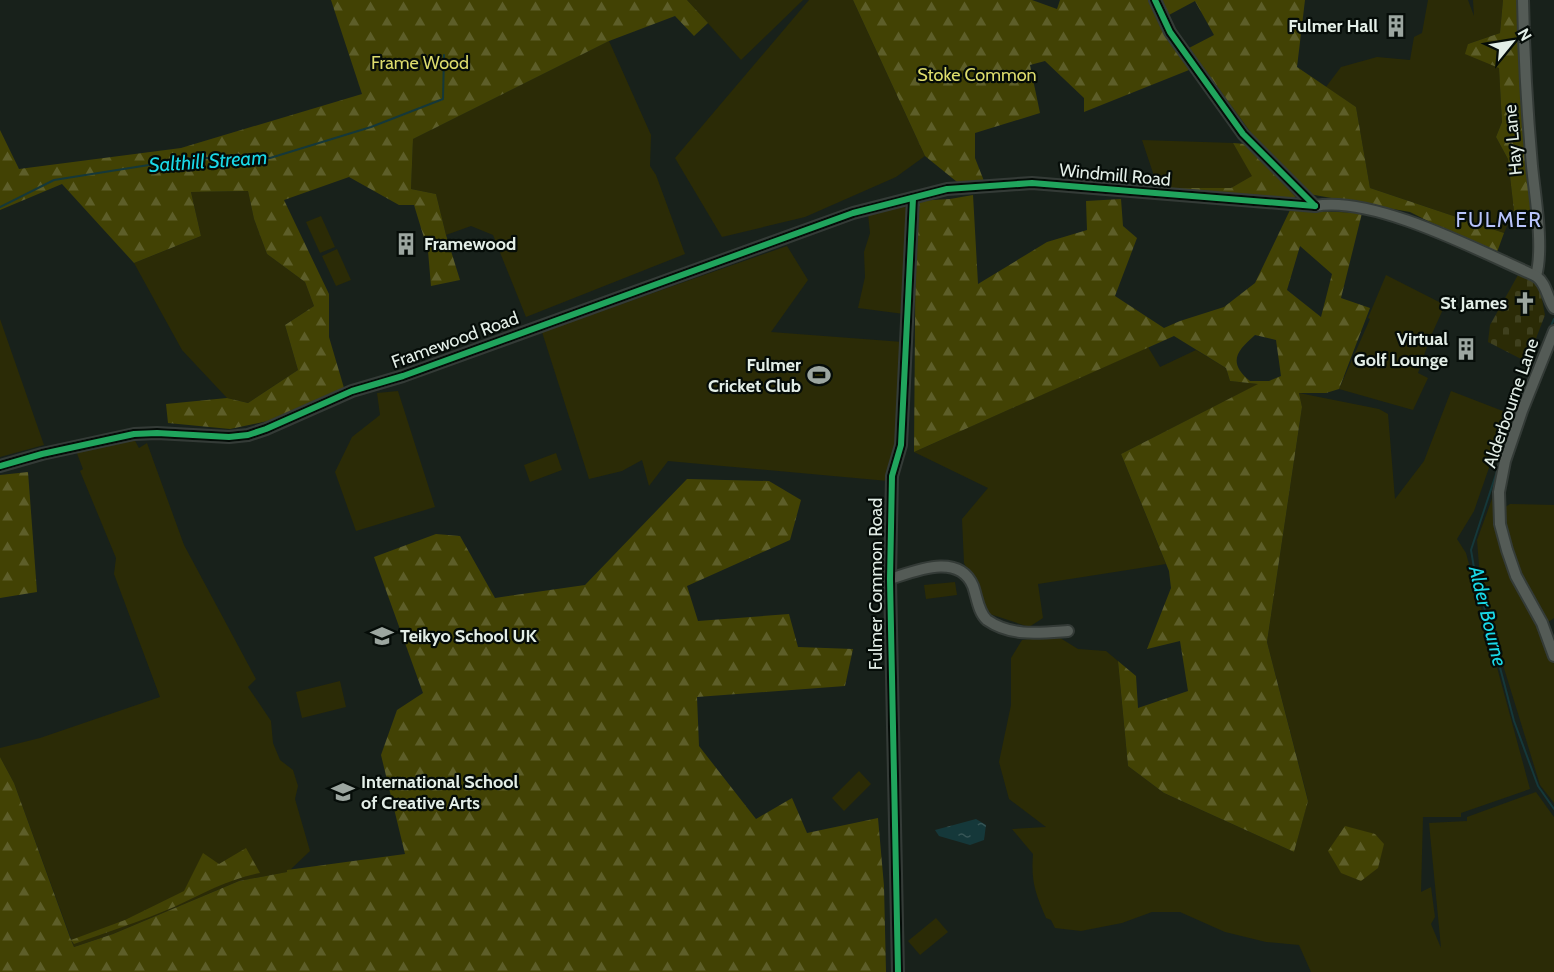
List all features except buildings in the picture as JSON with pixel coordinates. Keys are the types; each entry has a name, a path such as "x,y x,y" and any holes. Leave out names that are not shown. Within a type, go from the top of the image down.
{"street":[{"path":"1155,0 1170,32 1244,134 1315,206"},
{"name":"Hay Lane","path":"1523,0 1524,76 1538,230 1536,276"},
{"name":"Windmill Road","path":"913,198 947,189 1032,183 1361,208 1408,221 1536,276"},
{"name":"Framewood Road","path":"0,466 42,454 134,434 229,437 248,435 352,391 403,376 853,213 913,198"},
{"name":"Fulmer Common Road","path":"897,972 890,579 892,476 901,445 913,198"},
{"path":"1536,276 1542,280 1554,308"},
{"name":"Alderbourne Lane","path":"1554,331 1522,411 1505,461 1499,492 1500,524 1507,550 1516,576 1542,623 1554,656"},
{"path":"890,579 918,569 948,566 966,574 976,602 986,619 1012,632 1068,632"}],"green space":[{"name":"Frame Wood","path":"331,0 687,0 708,23 694,36 675,16 609,41 413,139 411,189 436,194 460,280 431,286 428,251 414,205 399,205 349,177 284,200 329,294 329,337 344,388 268,421 230,429 168,423 166,404 227,398 248,403 298,370 285,325 314,306 305,282 267,254 254,219 248,191 191,192 201,236 134,263 62,184 0,210 0,130 19,169 181,148 362,94"},
{"path":"687,0 803,0 741,60"},
{"path":"809,0 853,0 925,156 896,177 805,217 722,237 675,158"},
{"name":"Stoke Common","path":"853,0 1032,0 1057,9 1060,0 1148,0 1189,70 1084,112 1084,98 1045,61 1030,65 1040,113 975,133 975,158 984,181 962,186 925,156"},
{"path":"1160,0 1305,0 1297,67 1356,107 1370,188 1504,233 1496,255 1410,212 1309,194 1265,152 1189,48 1214,35 1195,1 1167,16"},
{"path":"1428,0 1468,0 1474,16 1473,0 1503,0 1500,33 1468,44 1499,67 1502,122 1496,137 1508,159 1514,211 1504,233 1370,188 1356,107 1326,87 1341,67 1377,57 1410,60 1414,37 1422,33"},
{"path":"1503,0 1519,0 1531,212 1514,211 1508,159 1496,137 1502,122 1499,68 1465,54 1468,44 1500,33"},
{"path":"609,41 651,135 650,166 656,175 685,254 526,317 493,235 471,226 446,235 436,194 411,189 413,139"},
{"path":"1142,140 1233,143 1253,176 1231,188 1158,188"},
{"path":"1233,143 1246,144 1296,197 1290,199 1222,198 1158,188 1231,188 1252,176"},
{"path":"248,191 254,219 267,254 305,282 314,306 285,325 298,370 248,403 227,398 182,350 134,263 201,236 191,192"},
{"path":"973,195 978,284 1047,242 1087,230 1086,201 1121,199 1123,226 1137,238 1115,296 1164,328 1224,307 1255,283 1290,210 1362,213 1341,298 1370,308 1339,389 1326,393 1299,393 1302,407 1267,642 1308,801 1294,852 1164,793 1128,766 1118,661 1136,676 1138,708 1188,691 1180,641 1147,649 1171,588 1169,571 1121,454 1258,384 1230,381 1226,368 1174,336 914,452 916,201","holes":["1300,246 1332,274 1321,317 1287,290","1255,335 1276,340 1281,376 1269,381 1250,381 1239,368 1237,362 1239,352"]},
{"path":"904,205 909,212 904,314 858,308 865,277 864,252 870,233 868,214"},
{"path":"321,216 335,247 320,253 306,222"},
{"path":"787,246 808,280 771,332 903,342 898,432 888,481 668,461 649,486 642,460 622,471 589,479 542,332"},
{"path":"337,249 351,280 336,286 322,256"},
{"path":"1386,275 1445,305 1418,373 1428,378 1413,410 1339,389 1370,319 1368,318"},
{"path":"1518,275 1539,284 1545,315 1527,362 1488,342 1490,325"},
{"path":"0,319 44,445 0,457"},
{"path":"1148,347 1160,367 1196,350 1226,368 1230,381 1259,384 1121,454 1166,564 1038,584 1043,618 1029,627 990,614 964,563 962,519 988,488 914,452"},
{"path":"398,391 435,507 356,531 335,472 352,437 380,415 377,393"},
{"path":"1451,391 1508,413 1474,511 1457,539 1466,553 1530,789 1461,813 1461,817 1423,817 1421,892 1431,887 1435,917 1431,924 1441,948 1429,823 1467,821 1467,817 1536,792 1554,817 1554,972 1311,972 1299,945 1266,942 1225,932 1180,912 1152,912 1122,923 1081,931 1055,928 1051,920 1046,918 1037,894 1033,880 1033,854 1012,829 1046,827 1009,799 999,762 1011,705 1011,658 1022,640 1057,636 1078,649 1106,651 1118,661 1128,766 1164,793 1294,852 1308,800 1267,642 1302,407 1299,393 1379,409 1388,414 1395,499 1424,461"},
{"path":"134,439 139,448 147,443 184,545 256,679 248,687 271,721 273,743 280,760 293,770 298,786 295,799 310,851 288,872 239,881 113,934 74,947 14,783 0,757 0,748 40,738 160,697 114,574 116,558 80,471 83,469 76,451"},
{"path":"556,453 562,470 530,482 524,465"},
{"path":"28,472 37,592 0,598 0,475"},
{"path":"687,479 769,481 801,500 790,540 687,586 698,621 789,614 798,647 853,649 845,686 697,697 699,746 756,819 792,798 807,833 878,818 884,886 886,972 0,972 0,757 14,783 74,947 113,934 239,881 287,872 287,870 405,854 381,755 397,710 423,693 374,557 436,534 460,536 495,598 585,585"},
{"path":"1493,496 1495,526 1500,548 1514,585 1546,641 1554,664 1554,803 1540,785 1503,665 1480,578 1477,540"},
{"path":"1510,504 1554,505 1554,618 1547,623 1511,551 1504,521 1505,507"},
{"path":"955,582 957,595 926,599 924,585"},
{"path":"340,681 346,707 302,718 296,692"},
{"path":"859,771 871,784 844,811 832,798"},
{"path":"1345,826 1375,834 1384,844 1378,868 1361,881 1341,873 1328,851"},
{"path":"246,848 260,873 227,883 150,917 74,944 71,940 125,920 184,891 203,853 219,864"},
{"path":"936,918 948,932 920,955 908,941"}],"water":[{"path":"976,819 986,825 984,840 970,845 939,836 935,830"}],"waterway":[{"name":"Salthill Stream","path":"0,207 54,180 193,158 270,158 371,127 443,99 444,55"},
{"name":"Alder Bourne","path":"1550,328 1554,319"},
{"name":"Alder Bourne","path":"1510,431 1520,403"},
{"name":"Alder Bourne","path":"1500,462 1471,550 1514,721 1538,786 1554,809"}],"cycle path":[{"path":"1155,0 1170,32 1243,134 1315,206"},
{"path":"0,466 42,454 134,434 229,437 248,435 352,391 403,376 853,213 947,189 1032,183 1315,206"},
{"path":"898,972 890,579 892,476 901,445 913,198"}],"place":[{"name":"Fulmer Hall","path":"1396,26"},
{"name":"Framewood","path":"406,244"},
{"name":"St James","path":"1525,303"},
{"name":"Virtual Golf Lounge","path":"1466,349"},
{"name":"Fulmer Cricket Club","path":"819,375"},
{"name":"Teikyo School UK","path":"382,636"},
{"name":"International School of Creative Arts","path":"343,792"}],"district":[{"name":"FULMER","path":"1499,219"}]}
